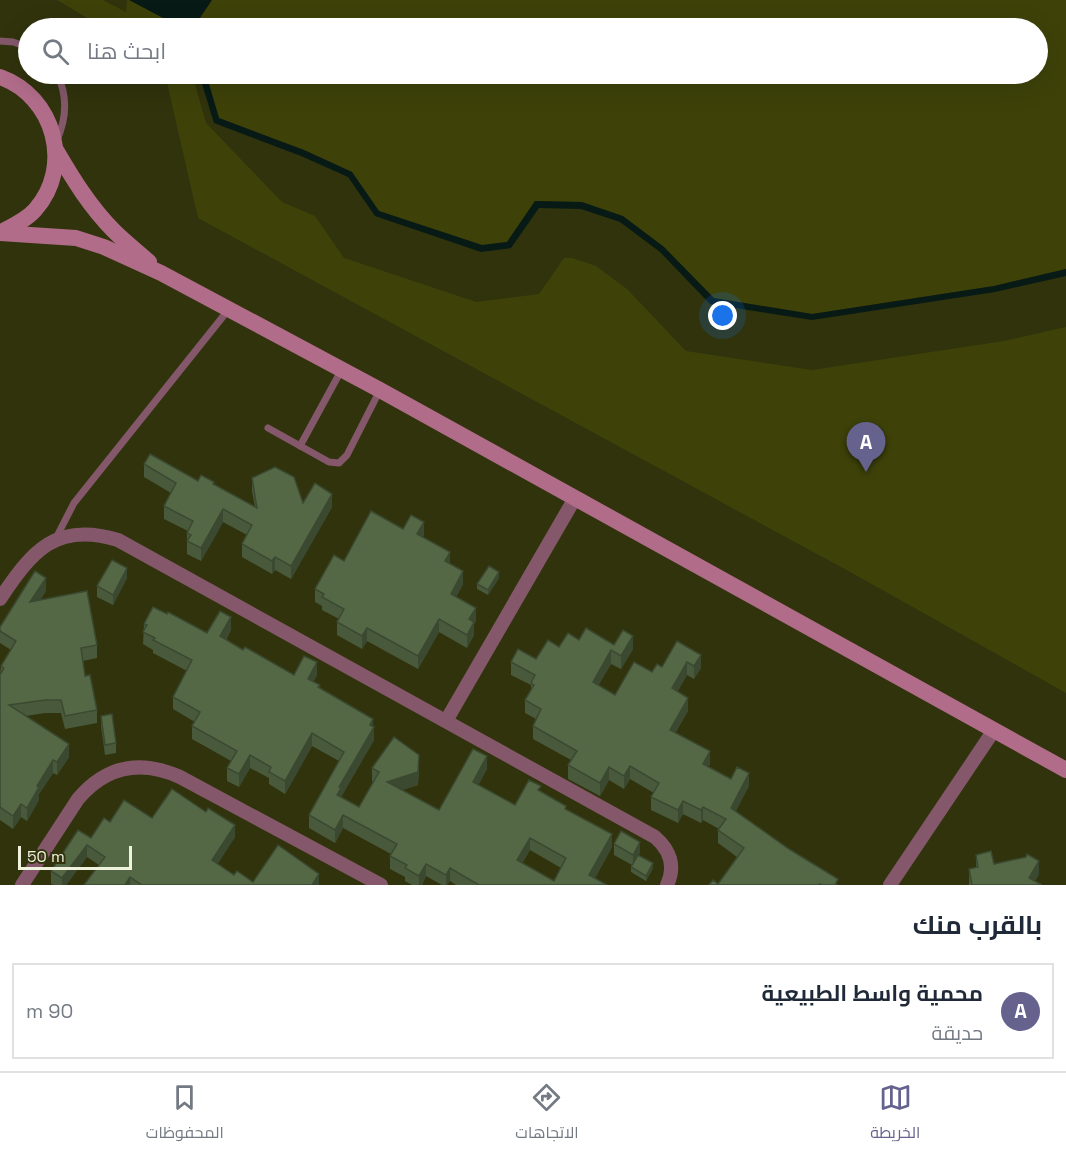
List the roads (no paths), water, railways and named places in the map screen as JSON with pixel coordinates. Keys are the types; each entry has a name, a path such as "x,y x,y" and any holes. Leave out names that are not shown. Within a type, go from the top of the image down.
{"main road":[{"path":"0,77 21,88 44,112 56,146 77,185 104,220 161,273"},
{"path":"0,233 19,224 35,210 48,192 55,172 56,146"},
{"path":"0,233 76,238 105,247 161,273 342,369 1066,770"}],"street":[{"path":"446,721 575,498"},
{"path":"0,599 29,558 55,540 87,534 103,535 118,540 655,837 667,849 670,858 671,875 667,885"},
{"path":"890,885 994,730"},
{"path":"22,885 78,799 87,789 111,773 138,767 153,768 173,774 381,885"}],"lane":[{"path":"0,41 18,44"},
{"path":"56,146 66,114 61,84"},
{"path":"55,540 74,502 229,309"},
{"path":"300,446 342,369"},
{"path":"268,428 332,464 343,461 380,390"}],"water":[{"path":"129,0 212,0 200,18 163,18"},
{"path":"202,84 209,84 219,118 304,150 352,172 379,211 482,245 507,242 535,201 582,202 623,216 664,247 714,298 812,314 994,286 1066,269 1066,276 995,292 812,320 710,304 660,252 620,222 581,209 539,208 511,248 481,252 375,216 348,177 301,156 214,123"}],"place":[{"name":"محمية واسط الطبيعية","path":"866,472"}]}
